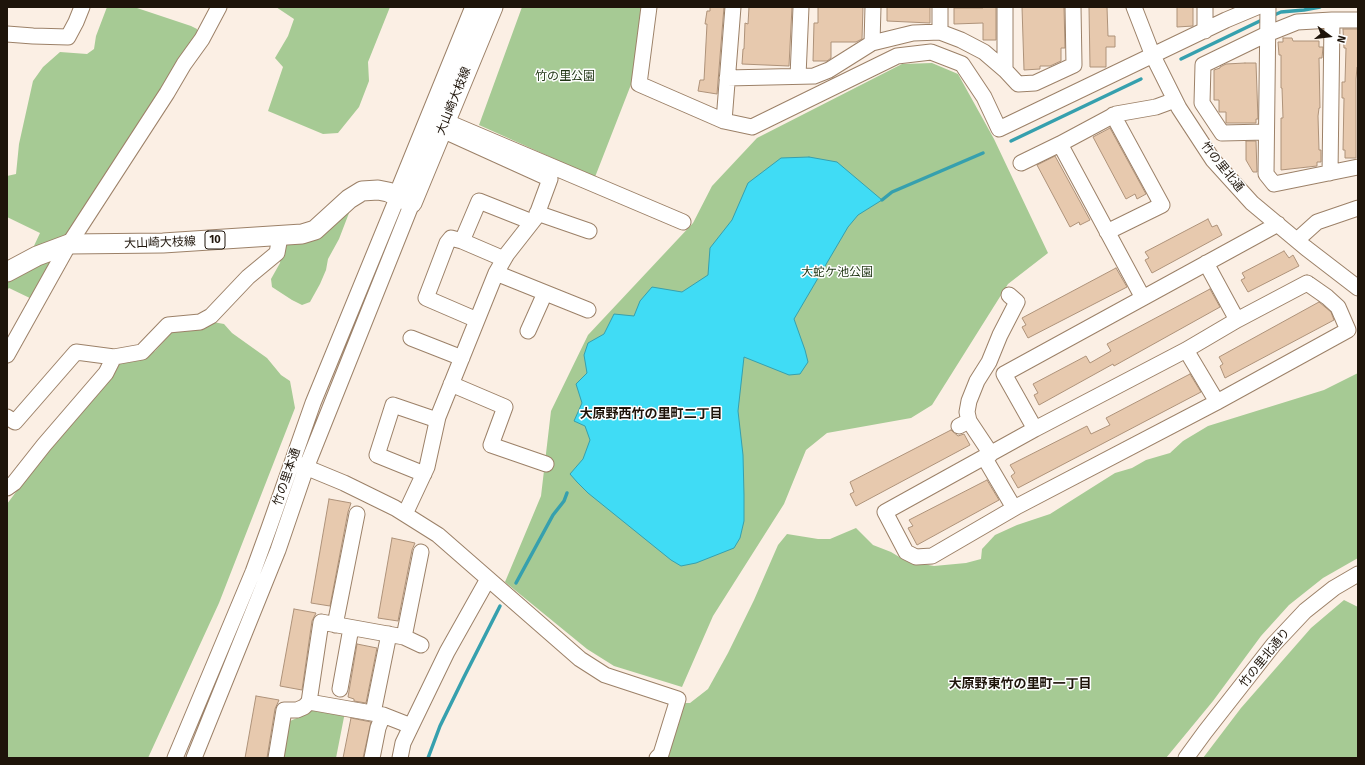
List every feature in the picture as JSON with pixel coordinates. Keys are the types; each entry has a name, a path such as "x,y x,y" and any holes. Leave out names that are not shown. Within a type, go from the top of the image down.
{"main road":[{"name":"大山崎大枝線","path":"405,200 475,7"},
{"name":"大山崎大枝線","path":"405,200 444,125 493,7"},
{"name":"大山崎大枝線","path":"7,272 37,256 69,244 163,243 280,237 302,234 315,230 349,199 362,191 378,190 388,192 405,200"}],"street":[{"path":"7,34 68,37 82,7"},
{"path":"7,355 69,244 167,93 184,64 202,39 219,7"},
{"path":"649,7 639,84 724,120 752,127 897,56 931,52 962,64 984,97 999,129 1257,7"},
{"path":"724,120 733,7"},
{"path":"798,76 801,7"},
{"path":"872,43 873,7"},
{"path":"940,7 940,32"},
{"path":"1005,7 1005,70"},
{"path":"727,78 814,76 829,70 872,43 913,33 940,32 962,40 984,52 1005,70 1018,84 1034,83 1074,65 1073,7"},
{"name":"竹の里北通","path":"1134,7 1153,56 1175,100 1213,160 1252,203 1358,288"},
{"path":"1205,7 1205,31"},
{"path":"1268,7 1266,174 1274,184 1358,167"},
{"path":"1330,173 1332,20"},
{"path":"1266,132 1222,133 1202,104 1204,65 1267,34 1297,22 1358,20"},
{"path":"1021,163 1114,115 1156,106 1175,100"},
{"path":"1107,232 1162,205 1114,115"},
{"path":"405,514 427,467 437,420 496,273 535,218 550,179 444,125"},
{"path":"444,125 683,222"},
{"path":"1060,144 1143,298"},
{"name":"竹の里本通","path":"175,758 253,572 270,528 313,403 405,200"},
{"name":"竹の里本通","path":"194,758 278,550 306,468 405,200"},
{"path":"462,241 479,201 535,218 589,231"},
{"path":"1297,240 1317,222 1358,208"},
{"path":"1004,374 1278,224"},
{"path":"7,417 15,422 76,352 114,357 142,352 168,325 200,322 211,316 248,277 277,253 280,237"},
{"path":"477,320 426,298 447,243 452,238 504,260"},
{"path":"1206,263 1237,320"},
{"path":"496,273 588,310"},
{"path":"1307,284 1327,296 1338,308 1348,330 1217,402 1014,508 932,556 916,557 906,552 885,512 1035,429 1186,350 1237,320 1307,284"},
{"path":"529,332 544,293"},
{"path":"1009,294 1016,302 989,362 977,381 969,401 964,423 988,455 1014,508"},
{"path":"411,338 462,358"},
{"path":"1186,350 1217,402"},
{"path":"7,488 14,484 44,445 106,373 114,357"},
{"path":"989,362 1004,374 1035,429"},
{"path":"451,384 505,407 491,445 546,464"},
{"path":"424,474 377,455 393,406 437,420"},
{"path":"292,462 350,486 395,508 438,535 580,659 605,675 678,699 662,754 658,758"},
{"path":"335,625 357,514"},
{"path":"404,637 421,552"},
{"name":"竹の里北通り","path":"1186,758 1270,651 1305,611 1334,588 1357,576"},
{"path":"400,758 403,744 447,652 488,579"},
{"path":"276,758 284,710 297,710 304,707 309,702 321,622 404,637 421,645"},
{"path":"340,689 351,628"},
{"path":"372,758 378,728 378,714 389,634"},
{"path":"309,702 378,714 411,726"}],"green space":[{"path":"107,7 134,7 191,26 197,29 197,34 76,231 33,248 40,233 7,217 7,176 16,174 19,144 33,81 43,67 60,52 87,54 94,49 96,36"},
{"path":"276,7 390,7 368,62 369,81 359,107 338,133 323,134 268,111 283,67 275,58 288,36 294,19"},
{"name":"竹の里公園","path":"522,7 641,7 632,82 595,177 479,125"},
{"name":"大蛇ケ池公園","path":"932,63 958,74 994,139 1048,253 1008,284 932,405 911,418 827,433 806,450 784,504 713,616 682,687 614,666 587,649 505,582 541,496 551,411 588,335 693,223 712,186 757,138 902,64"},
{"path":"339,213 349,213 339,239 328,259 326,270 320,284 310,302 302,305 272,287 271,279 280,263 282,242"},
{"path":"63,247 36,301 9,288 7,290 7,274"},
{"path":"213,322 224,324 232,333 267,358 281,375 290,381 295,408 219,603 148,758 7,758 7,504 36,465 119,363 136,361 155,351 176,328"},
{"path":"1358,373 1358,558 1323,578 1289,605 1261,636 1213,701 1166,758 665,758 684,703 690,703 708,689 728,653 754,600 778,545 787,534 818,539 830,539 856,528 873,545 891,552 906,561 934,566 966,563 981,559 982,549 995,535 1017,525 1050,514 1115,473 1132,468 1146,460 1170,453 1183,441 1208,426 1324,390"},
{"path":"1344,600 1358,607 1358,758 1203,758 1241,708 1311,628"},
{"path":"310,709 345,712 336,758 282,758 290,721"}],"water":[{"path":"809,157 837,162 882,200 858,215 848,227 794,319 808,362 800,374 789,375 744,357 738,411 743,455 744,495 744,521 740,538 734,548 696,563 681,566 671,560 588,493 570,474 583,459 590,440 585,426 574,421 582,403 576,384 587,373 584,355 588,343 604,334 614,314 634,316 640,301 652,287 682,292 708,275 710,248 732,220 748,183 781,158"}],"building":[{"path":"710,7 724,7 717,94 698,91 700,80 704,80 707,24 705,24 707,11 710,11"},
{"path":"749,7 792,7 789,66 742,64 745,23 748,24"},
{"path":"818,7 863,7 862,39 856,42 831,42 831,58 827,61 813,61 814,23 818,23"},
{"path":"887,7 930,7 930,23 887,21"},
{"path":"996,7 996,40 983,40 983,23 954,24 954,8"},
{"path":"1022,7 1064,7 1065,48 1061,48 1061,61 1050,66 1040,66 1040,69 1024,70"},
{"path":"1089,7 1107,7 1108,36 1115,36 1115,47 1106,47 1106,67 1090,67"},
{"path":"1177,7 1193,7 1193,26 1177,27"},
{"path":"1343,29 1358,29 1358,67 1356,79 1356,158 1345,158 1345,150 1343,150 1344,98 1342,98 1342,82 1345,82 1346,48 1344,48"},
{"path":"1283,38 1292,38 1293,41 1319,41 1319,47 1323,47 1322,58 1319,58 1320,108 1318,116 1319,150 1321,150 1321,162 1317,162 1317,166 1281,170 1281,118 1283,118 1281,55 1279,55 1278,42 1283,42"},
{"path":"1256,63 1258,119 1256,119 1256,123 1226,123 1226,112 1219,112 1219,100 1214,100 1214,70 1226,64"},
{"path":"1110,128 1146,194 1137,199 1135,194 1126,199 1093,137"},
{"path":"1246,141 1256,141 1257,172 1253,172 1246,160"},
{"path":"1055,156 1090,220 1080,225 1079,222 1070,227 1037,165"},
{"path":"1208,219 1212,227 1217,225 1222,235 1152,273 1145,260 1149,258 1145,252"},
{"path":"1284,251 1289,258 1293,255 1299,266 1248,292 1241,280 1245,278 1242,273"},
{"path":"1116,268 1127,287 1028,338 1022,327 1026,325 1022,318"},
{"path":"1210,289 1220,307 1114,366 1113,364 1039,405 1034,395 1038,393 1033,384 1086,356 1090,363 1111,351 1107,344"},
{"path":"1319,302 1331,312 1334,320 1225,378 1220,366 1223,364 1219,357"},
{"path":"1190,374 1201,392 1018,488 1011,476 1015,473 1010,465 1087,426 1091,434 1110,425 1106,418"},
{"path":"951,430 958,436 964,434 970,445 856,506 850,494 854,492 850,482"},
{"path":"987,480 999,500 917,545 908,528 913,526 909,520"},
{"path":"329,499 351,503 330,606 311,603"},
{"path":"392,538 415,543 412,550 398,621 378,618"},
{"path":"294,609 316,613 312,621 302,690 280,686"},
{"path":"357,644 377,648 366,703 354,701 354,699 348,697"},
{"path":"256,696 279,700 275,709 267,758 245,758"},
{"path":"351,718 371,722 363,758 343,758"}],"waterway":[{"path":"1272,16 1281,12 1320,7"},
{"path":"1181,59 1264,19"},
{"path":"1011,141 1141,79"},
{"path":"882,200 892,192 983,153"},
{"path":"516,583 553,515 564,501 567,493"},
{"path":"428,758 440,726 500,606"}],"district":[{"name":"大原野西竹の里町二丁目","path":"651,414"},
{"name":"大原野東竹の里町一丁目","path":"1020,684"}]}
